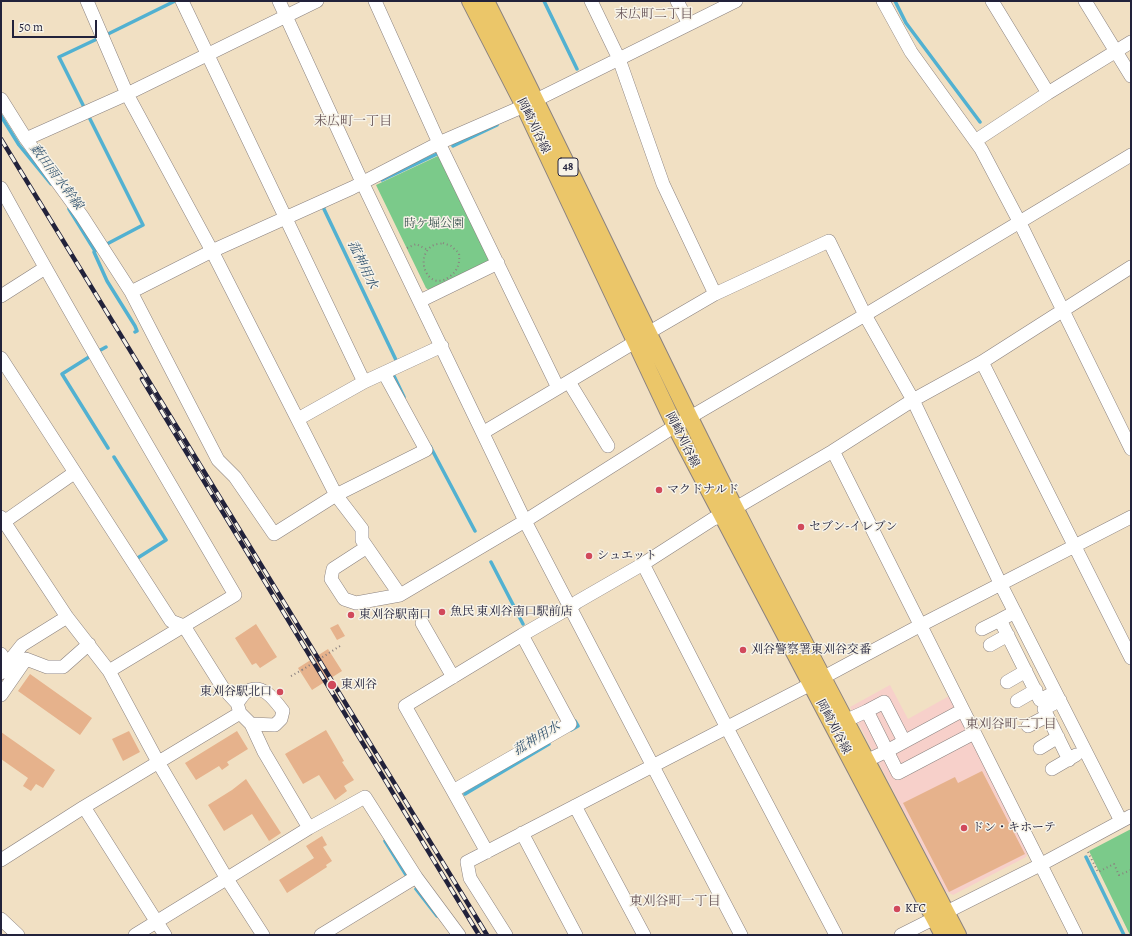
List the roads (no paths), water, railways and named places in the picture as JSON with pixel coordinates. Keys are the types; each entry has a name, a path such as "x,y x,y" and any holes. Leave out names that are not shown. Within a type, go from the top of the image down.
{"main road":[{"name":"岡崎刈谷線","path":"470,1 530,103"},
{"name":"岡崎刈谷線","path":"486,1 530,103 641,338 675,426 728,512 940,915 958,935"},
{"name":"岡崎刈谷線","path":"641,338 690,417 728,512"},
{"name":"岡崎刈谷線","path":"817,681 845,721 866,761 940,915 943,935"}],"street":[{"path":"87,1 127,94 212,251 336,495 362,530 362,540 400,595"},
{"path":"182,1 364,382"},
{"path":"279,1 362,182 526,520 652,766 741,935"},
{"path":"26,139 127,94 317,1"},
{"path":"375,1 439,143 498,263 563,385 608,446"},
{"path":"591,1 619,59 663,184 715,294"},
{"path":"677,1 689,24"},
{"path":"131,292 212,251 362,182 439,143 530,103 736,1"},
{"path":"883,1 911,52 981,149 1020,222 1131,450"},
{"path":"992,1 1048,93"},
{"path":"1086,1 1131,76"},
{"path":"975,141 1048,93 1131,42"},
{"path":"1,99 26,139 82,216 131,292 218,460 235,477 274,534 336,495 426,450 384,374"},
{"path":"367,547 333,569 331,579 344,599 356,603 400,595 526,520 675,426 866,315 1131,155"},
{"path":"1,188 45,268 235,595 110,671"},
{"path":"484,432 715,294 829,241 866,315 913,400 1001,585 1057,696 1085,750 1126,818 1040,865 901,935"},
{"path":"420,301 498,263"},
{"path":"487,852 405,706 571,607 576,602 643,564 713,519 728,512 833,451 913,400 982,362 1131,267"},
{"path":"1,296 45,268"},
{"path":"298,419 364,382 442,346"},
{"path":"1,358 171,621 184,626 223,688 251,724 264,752 309,828"},
{"path":"982,362 1131,658"},
{"path":"833,451 1076,935"},
{"path":"74,473 2,521 67,617 110,671 158,762 227,879 263,935"},
{"path":"506,935 470,878 467,862 1131,517"},
{"path":"643,564 836,935"},
{"path":"982,629 1015,612"},
{"path":"3,664 22,645 67,617"},
{"path":"1000,620 1008,635 1010,653 1026,671 1040,700 1057,696"},
{"path":"422,624 453,677"},
{"path":"453,791 570,724 522,635"},
{"path":"990,645 1008,635"},
{"path":"1,695 26,659 47,666 63,667 88,644"},
{"path":"1007,682 1026,671"},
{"path":"1,860 158,762 239,708 245,692 256,689 266,692 274,699 283,711 281,719 275,725 251,724"},
{"path":"1017,701 1036,690"},
{"path":"1057,696 1044,709 1069,760"},
{"path":"845,721 884,702 904,741"},
{"path":"866,761 962,710"},
{"path":"867,711 898,773 974,733"},
{"path":"1028,726 1047,716"},
{"path":"1040,748 1058,737"},
{"path":"1052,769 1085,750"},
{"path":"136,935 309,828 365,797 416,877 459,935"},
{"path":"575,806 644,935"},
{"path":"84,807 165,935"},
{"path":"522,833 576,935"},
{"path":"321,935 416,877"},
{"path":"1,920 18,935"}],"waterway":[{"path":"106,35 175,1"},
{"name":"菰神用水","path":"544,1 577,69"},
{"path":"895,1 906,23 980,122"},
{"path":"84,107 59,57 97,39"},
{"name":"薮田雨水幹線","path":"1,116 19,145 51,184"},
{"path":"89,117 143,225 105,245"},
{"name":"菰神用水","path":"453,146 497,125"},
{"name":"菰神用水","path":"382,180 439,153"},
{"name":"菰神用水","path":"325,206 323,207 396,360"},
{"name":"薮田雨水幹線","path":"69,209 95,251"},
{"path":"95,250 94,252 107,281 135,326 137,331 135,332"},
{"path":"97,352 106,347"},
{"path":"89,357 62,374 108,448"},
{"name":"菰神用水","path":"394,376 404,397"},
{"name":"菰神用水","path":"430,446 475,531"},
{"path":"114,457 166,540 136,559"},
{"name":"菰神用水","path":"491,562 523,624"},
{"name":"菰神用水","path":"571,730 578,726 575,721"},
{"name":"菰神用水","path":"465,794 549,744"},
{"name":"菰神用水","path":"385,841 408,878"},
{"path":"1086,857 1124,935"},
{"name":"菰神用水","path":"416,889 437,916"}],"railway":[{"path":"1,139 487,935"},
{"path":"142,379 479,935"}],"place":[{"name":"マクドナルド","path":"659,490"},
{"name":"セブン-イレブン","path":"801,527"},
{"name":"シュエット","path":"589,556"},
{"name":"魚民 東刈谷南口駅前店","path":"442,612"},
{"name":"東刈谷駅南口","path":"351,615"},
{"name":"刈谷警察署東刈谷交番","path":"743,650"},
{"name":"東刈谷","path":"332,685"},
{"name":"東刈谷駅北口","path":"280,692"},
{"name":"ドン・キホーテ","path":"964,828"},
{"name":"KFC","path":"897,909"}],"district":[{"name":"末広町二丁目","path":"654,15"},
{"name":"末広町一丁目","path":"353,122"},
{"name":"東刈谷町二丁目","path":"1011,725"},
{"name":"東刈谷町一丁目","path":"675,902"}],"park label":[{"name":"時ケ堀公園","path":"434,224"}]}
